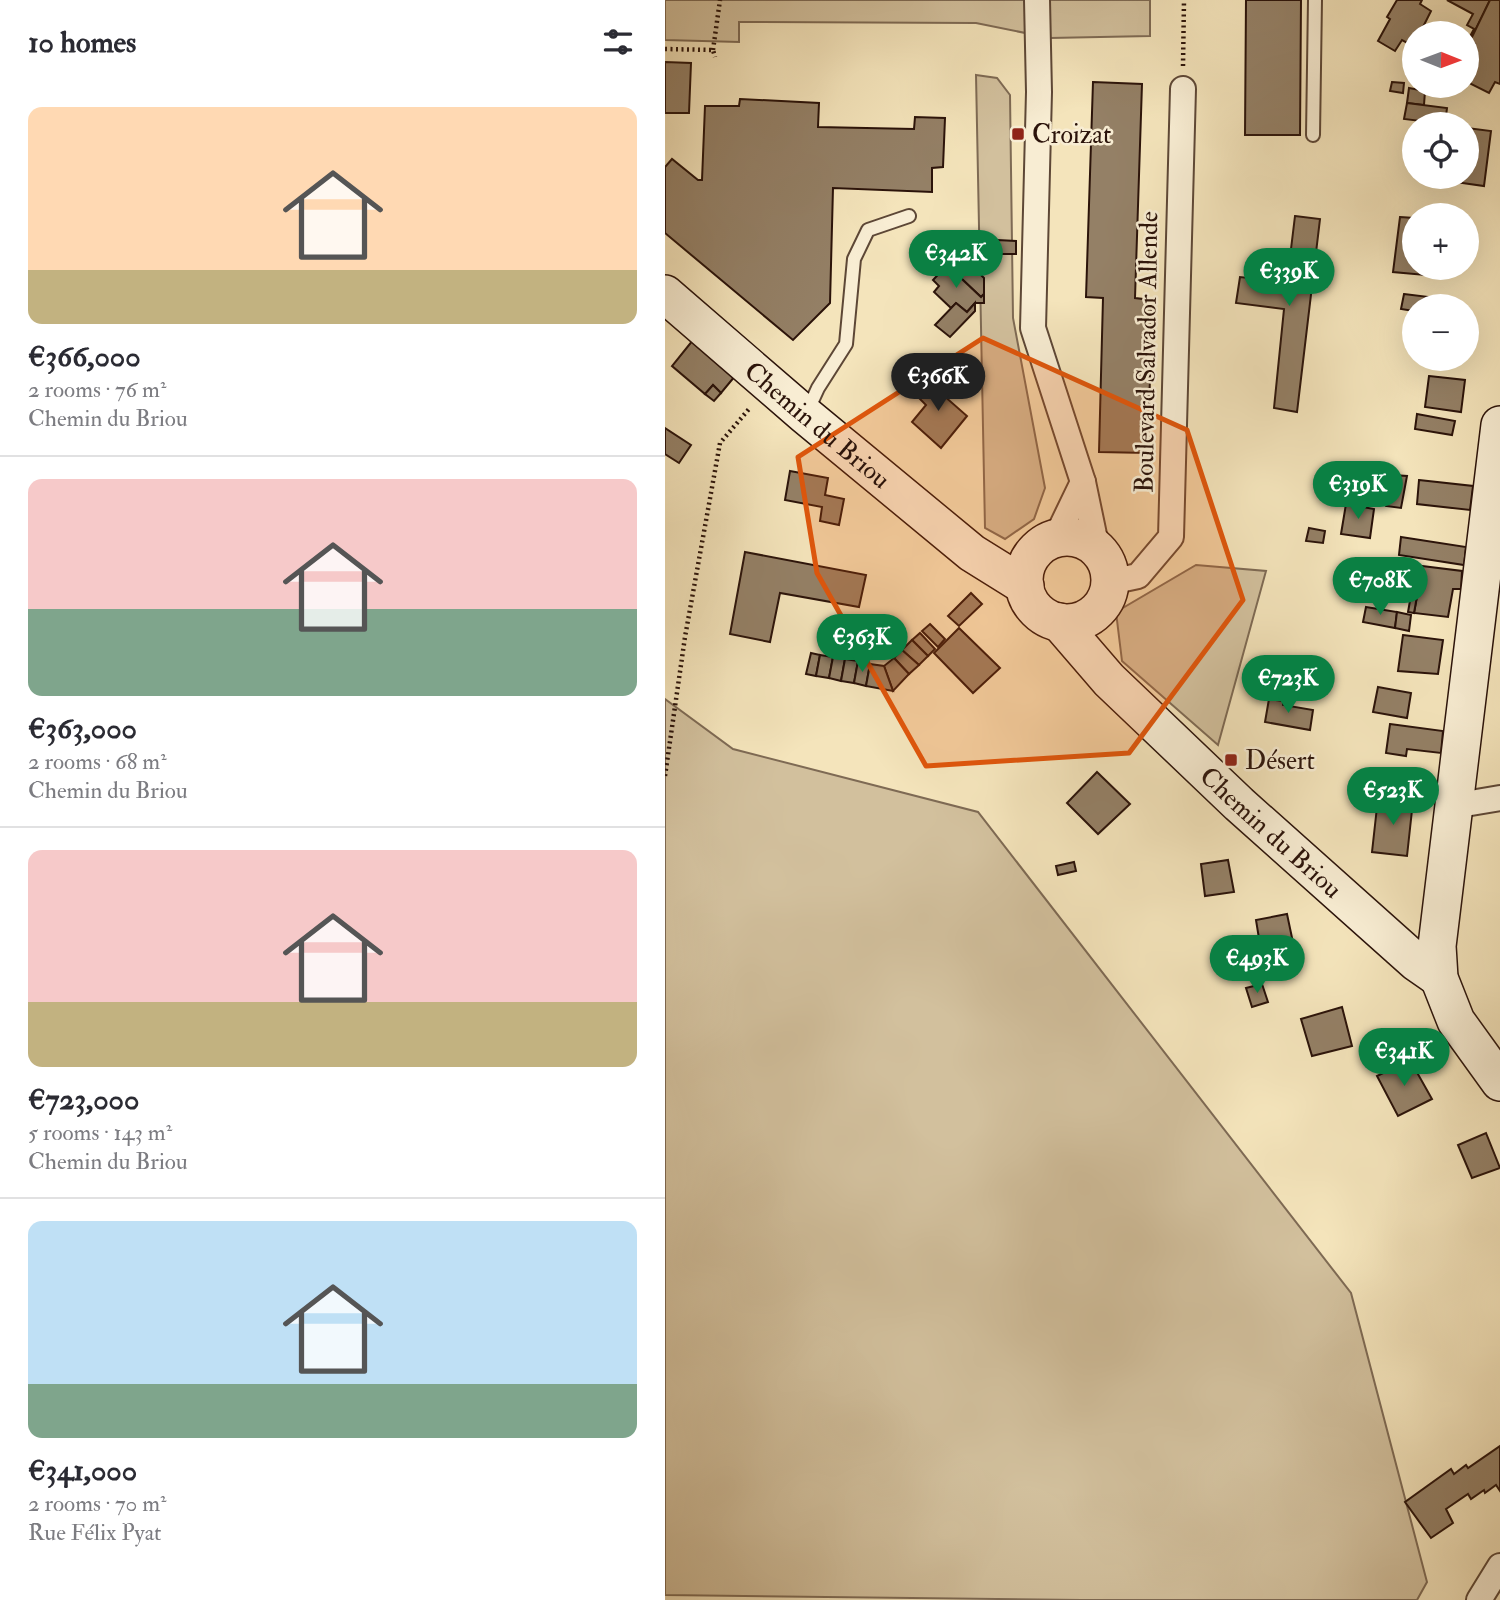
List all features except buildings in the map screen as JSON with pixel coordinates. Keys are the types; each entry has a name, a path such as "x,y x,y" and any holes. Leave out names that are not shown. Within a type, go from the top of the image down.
{"street":[{"path":"1037,0 1039,92 1033,328 1083,482 1104,565 1107,596 1099,609 1073,620 1047,618 1036,610 1029,599 1036,562 1083,482"},
{"name":"Boulevard Salvador Allende","path":"1104,565 1138,576 1171,537 1183,89"},
{"name":"Chemin du Briou","path":"665,294 770,385 972,552 1036,562"},
{"path":"1500,425 1437,946 1439,978 1457,1021 1500,1082"},
{"path":"1036,562 1070,537 1085,541 1104,565"},
{"name":"Chemin du Briou","path":"1073,620 1109,680 1260,822 1416,962 1439,978"},
{"path":"1453,806 1500,798"},
{"path":"1479,1600 1500,1566"}],"lane":[{"path":"1313,135 1315,0"},
{"path":"806,415 818,388 846,344 854,259 868,230 909,216"}],"path":[{"path":"715,57 713,50 720,0"},
{"path":"1183,89 1184,0"},
{"path":"665,49 713,50"},
{"path":"665,776 685,637 720,443 770,385"}],"highlighted area":[{"path":"983,338 1187,430 1243,600 1129,753 926,766 817,573 798,457"}],"shaded area":[{"path":"665,0 1150,0 1150,36 1050,38 976,23 739,22 739,42 665,40"},
{"path":"976,75 997,78 1010,95 1013,318 1045,488 1034,519 1005,539 985,528"},
{"path":"1196,565 1266,571 1218,745 1122,661 1116,612"},
{"path":"665,699 733,749 978,812 1351,1293 1427,1582 1417,1600 1081,1600 665,1595"}],"place":[{"name":"Croizat","path":"1018,134"},
{"name":"Désert","path":"1231,760"}]}
